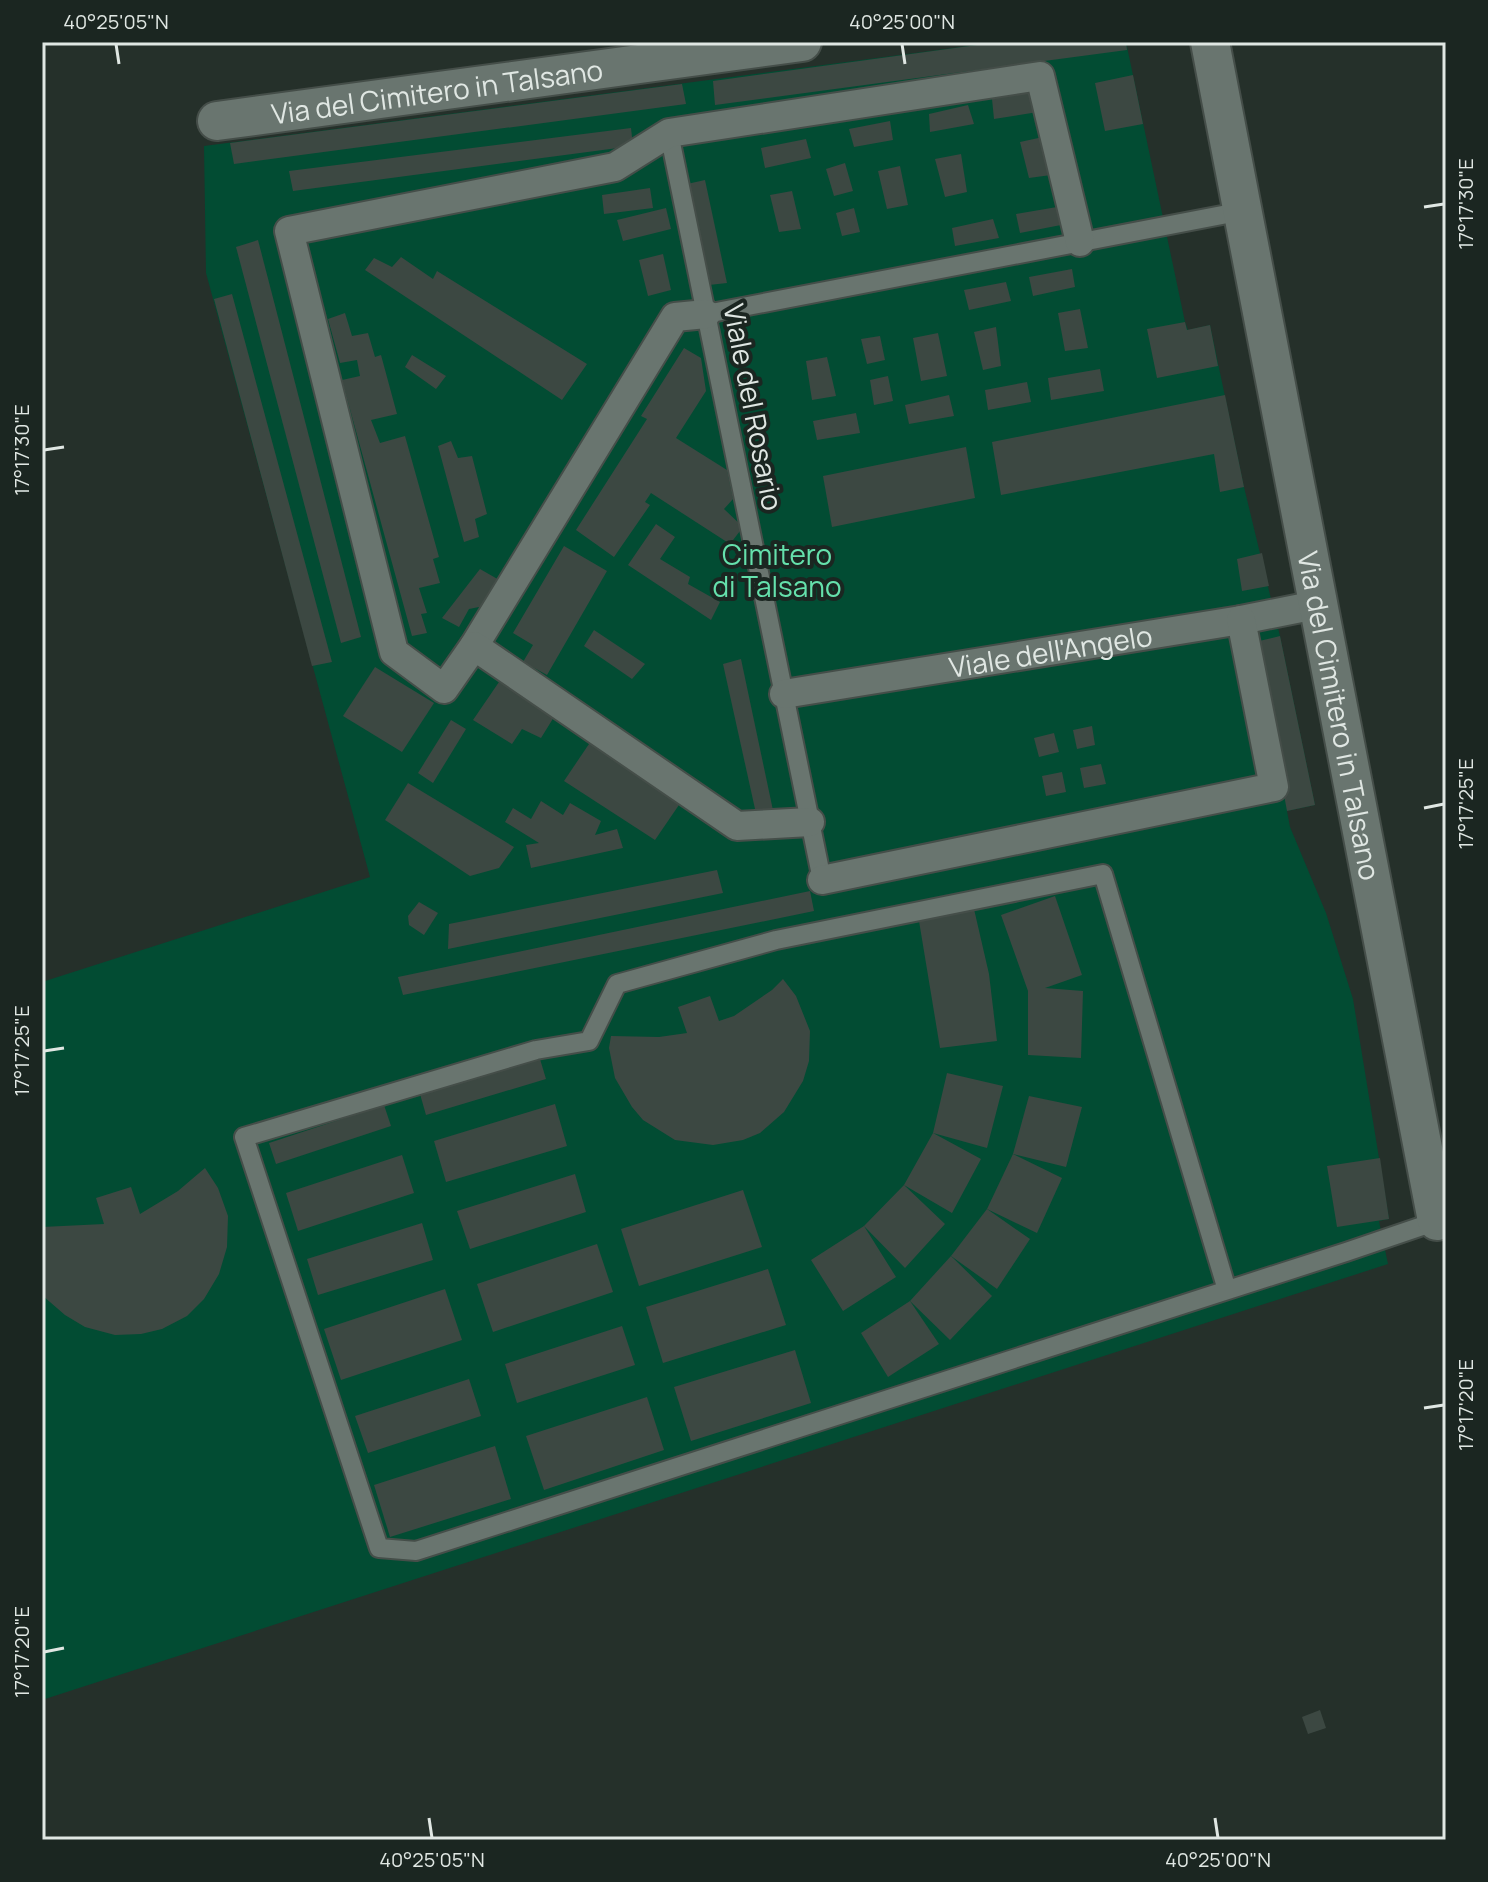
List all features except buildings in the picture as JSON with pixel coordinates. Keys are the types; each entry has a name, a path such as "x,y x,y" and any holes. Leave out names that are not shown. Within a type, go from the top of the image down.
{"street":[{"name":"Via del Cimitero in Talsano","path":"217,121 802,42"},
{"name":"Via del Cimitero in Talsano","path":"1210,42 1437,1221"},
{"path":"706,314 675,317 474,646 444,689 394,652 289,231 615,167 669,133 1040,76 1080,242"},
{"name":"Viale dell'Angelo","path":"784,694 1241,620 1316,605"},
{"path":"822,880 1274,787 1241,620"},
{"path":"474,646 737,826 810,822"}],"lane":[{"name":"Viale del Rosario","path":"669,133 822,880"},
{"path":"706,314 1243,211"},
{"path":"1227,1290 1103,874 776,940 617,984 589,1041 536,1050 244,1137 379,1548 416,1551 1227,1290 1437,1221"}],"green space":[{"name":"Cimitero di Talsano","path":"999,42 1126,42 1185,322 1188,330 1210,325 1244,487 1280,636 1315,805 1287,811 1290,827 1326,913 1353,999 1389,1219 1379,1221 1388,1264 42,1700 42,982 370,877 206,273 204,146"}]}
